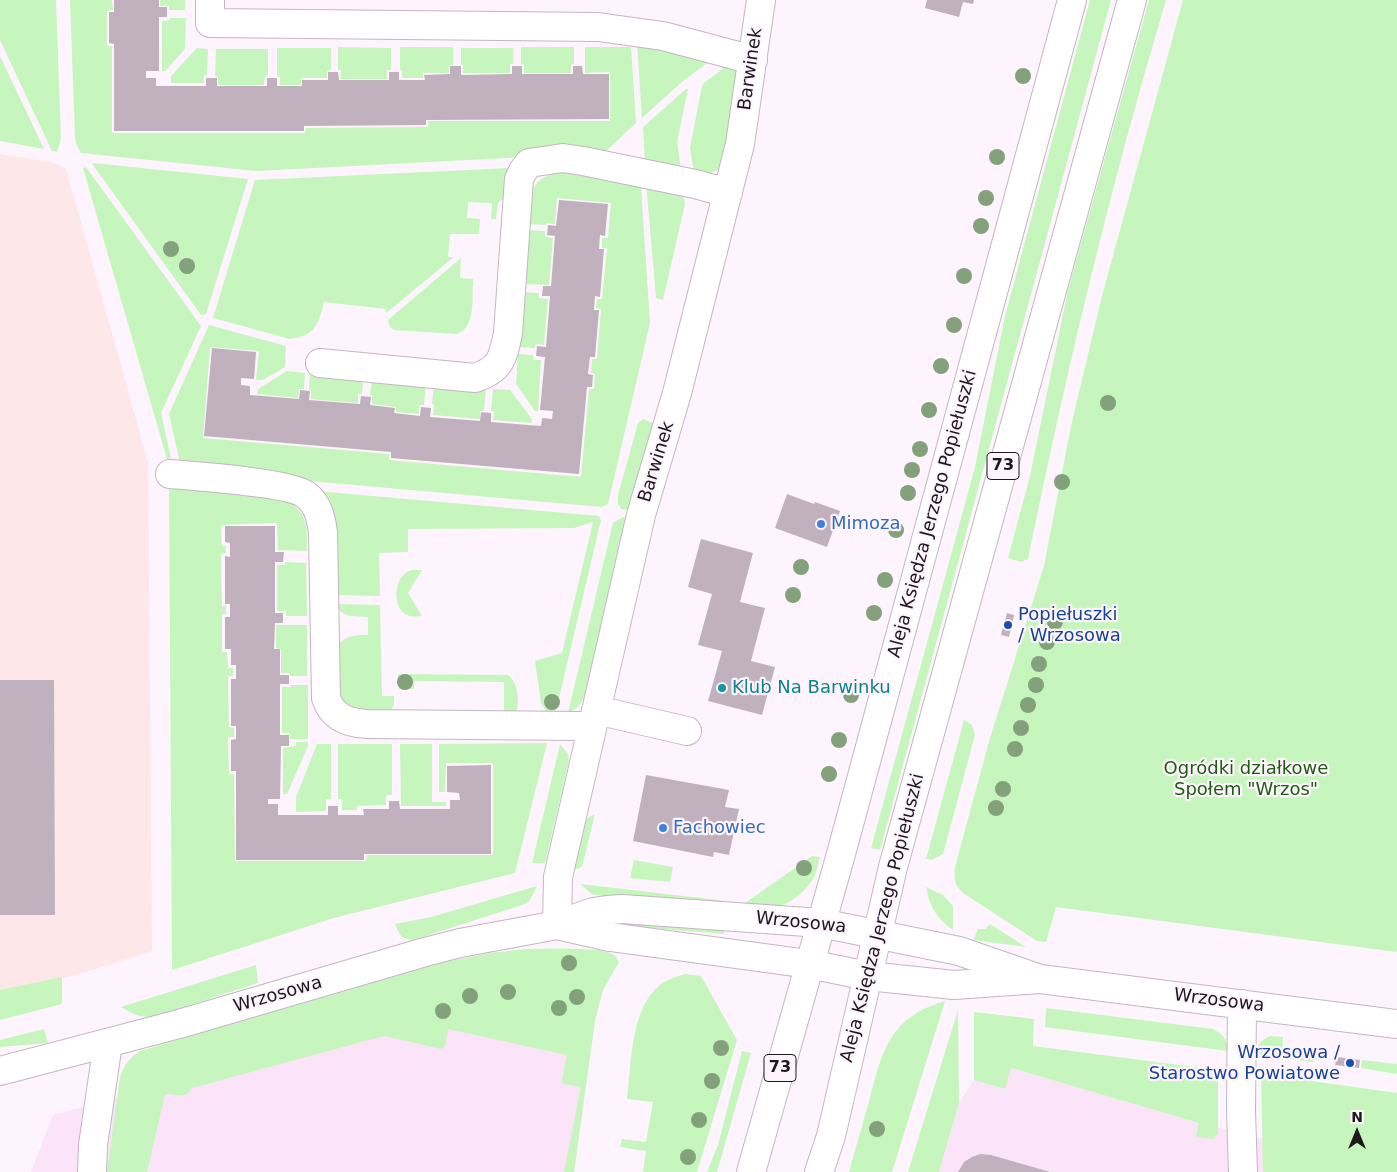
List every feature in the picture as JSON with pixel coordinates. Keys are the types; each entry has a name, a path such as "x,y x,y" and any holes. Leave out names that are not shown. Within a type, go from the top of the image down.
{"street":[{"path":"210,0 210,23 598,27 663,36 753,60"},
{"name":"Barwinek","path":"557,925 558,877 641,515 677,393 740,144 761,0"},
{"name":"Aleja Księdza Jerzego Popiełuszki","path":"751,1172 821,923 1072,0"},
{"name":"Aleja Księdza Jerzego Popiełuszki","path":"819,1172 831,1136 896,858 1132,0"},
{"path":"320,363 475,378 488,373 498,365 504,352 508,333 519,179 529,163 562,158 583,161 695,184 728,193"},
{"path":"170,474 284,487 305,493 314,504 319,514 323,532 326,698 334,712 346,721 366,724 580,726 594,719 687,731"},
{"name":"Wrzosowa","path":"0,1071 179,1024 425,952 460,943 557,925 593,912 607,910 622,909 821,923 959,951 1040,979"},
{"name":"Wrzosowa","path":"557,925 610,937 809,964 868,976 954,985 1040,979 1397,1024"},
{"path":"1242,1004 1241,1111 1243,1172"},
{"path":"92,1172 93,1145 108,1043"}],"shaded area":[{"path":"0,154 55,163 66,169 148,462 152,951 73,976 0,990"},
{"path":"416,1019 595,1021 574,1172 31,1172 53,1115"},
{"path":"1010,1068 1199,1123 1263,1139 1263,1172 939,1172 959,1103 974,1080 1004,1089"}],"green space":[{"path":"0,0 56,0 61,138 57,152 52,151 0,40"},
{"path":"70,0 112,0 113,10 107,11 107,46 112,46 112,133 305,133 306,128 428,127 428,121 610,121 610,72 585,73 585,47 631,47 636,123 604,153 256,171 81,153 76,144 75,136"},
{"path":"160,0 185,0 185,10 169,10 169,6 160,6"},
{"path":"1090,0 1111,0 880,850 871,848 975,467 1005,316"},
{"path":"1149,0 1166,0 1108,208 1058,418 1028,559 1021,562 1008,558 1030,476 1068,290"},
{"name":"Ogródki działkowe Społem \"Wrzos\"","path":"1183,0 1397,0 1397,952 1056,907 1046,942 1037,941 963,893 955,882 955,867 990,738 1044,566 1071,426 1102,296"},
{"path":"170,18 186,18 185,49 165,71 162,71 162,21 170,20"},
{"path":"637,41 710,61 683,81 642,118"},
{"path":"338,47 391,48 391,70 387,70 387,79 340,79 341,70 338,70"},
{"path":"400,47 453,47 453,65 449,65 449,73 423,73 423,78 402,78"},
{"path":"521,47 574,47 574,64 571,64 571,73 524,73 524,64 521,64"},
{"path":"197,48 208,49 207,75 204,75 204,83 171,83 171,76"},
{"path":"277,48 331,48 331,70 327,71 327,78 301,78 301,85 280,85 280,77 277,76"},
{"path":"461,48 513,48 513,64 510,64 510,73 463,73"},
{"path":"216,49 268,49 268,75 265,76 264,85 218,85 218,77 215,76"},
{"path":"0,56 44,149 0,141"},
{"path":"727,62 739,71 722,168 708,174 694,173 690,148 702,86 722,69"},
{"path":"688,89 677,142 681,170 645,162 643,127"},
{"path":"93,163 248,179 206,314 201,315"},
{"path":"86,167 201,326 161,413 171,458 167,459 83,168"},
{"path":"511,168 507,195 498,203 496,219 491,219 492,203 468,202 467,218 480,219 479,234 450,234 448,257 454,257 386,313 386,309 324,302 320,317 314,328 305,335 290,339 213,318 255,180"},
{"path":"564,172 641,187 650,323 608,504 602,507 298,480 181,467 169,414 209,325 286,346 285,367 263,380 256,380 259,351 210,347 203,438 389,454 389,460 581,477 589,389 594,389 595,374 591,373 592,359 597,359 601,309 596,308 597,299 602,299 607,248 602,248 602,238 608,238 611,203 557,198 555,224 527,224 531,195 538,182 552,174"},
{"path":"646,182 683,190 685,204 663,300 656,298"},
{"path":"527,230 545,231 545,237 553,238 549,285 522,284"},
{"path":"461,258 460,278 473,279 472,311 463,331 457,334 394,330 390,327 388,320"},
{"path":"522,292 539,293 539,298 548,299 544,345 536,344 535,348 518,347"},
{"path":"518,354 533,355 533,360 541,360 538,411 535,411 516,384"},
{"path":"287,371 305,373 304,389 299,389 298,398 257,394 258,389"},
{"path":"310,374 363,379 362,394 358,394 358,403 311,399 311,391 309,390"},
{"path":"372,379 426,384 424,405 419,405 419,414 396,412 396,407 372,404 372,396 370,395"},
{"path":"434,385 486,389 484,411 480,411 480,419 433,415"},
{"path":"493,389 510,390 532,419 532,423 493,420 494,412 491,411"},
{"path":"643,419 657,425 630,510 621,509 618,504 618,495 638,423"},
{"path":"169,483 287,500 299,511 305,522 307,551 278,550 277,523 221,525 222,546 226,546 226,553 221,554 222,606 226,606 226,614 222,614 222,652 227,652 228,668 233,668 233,676 228,676 229,727 234,728 234,737 228,737 229,774 234,774 235,861 366,861 367,855 493,855 493,763 446,763 445,792 439,792 439,744 547,743 515,873 334,918 172,970"},
{"path":"316,491 599,516 601,520 555,715 551,716 541,703 535,661 562,653 593,522 574,528 408,529 408,552 379,553 380,596 332,595"},
{"path":"623,517 628,518 584,698 578,707 568,713 613,523"},
{"path":"285,562 306,563 307,616 286,616 286,611 277,611 277,565 285,565"},
{"path":"412,570 422,570 408,593 422,616 411,616 404,613 397,601 398,585 405,573"},
{"path":"334,604 380,605 382,696 394,696 394,705 387,716 356,716 337,700 337,647 347,638 368,635 368,617 345,614 337,609"},
{"path":"276,625 307,625 307,676 290,676 290,673 281,673 281,649 276,648"},
{"path":"398,674 508,675 516,687 518,703 516,713 504,711 504,682 414,681 414,689 399,689"},
{"path":"291,685 308,685 308,739 290,739 290,733 282,733 282,687 291,687"},
{"path":"964,720 972,725 975,735 943,854 932,860 926,859"},
{"path":"296,742 308,742 308,746 287,794 283,794 283,748 296,746"},
{"path":"317,744 331,744 331,799 326,799 326,811 296,812 296,797"},
{"path":"338,744 392,744 392,795 386,795 386,805 357,806 357,810 342,810 342,799 338,799"},
{"path":"400,744 432,744 432,802 446,802 446,806 401,806"},
{"path":"560,744 568,754 569,761 545,863 532,863"},
{"path":"595,814 582,867 574,870 573,865 582,821"},
{"path":"812,856 820,857 816,874 810,884 797,897 776,907 744,909 745,903"},
{"path":"634,860 673,867 670,882 630,878"},
{"path":"580,884 718,900 727,907 602,896 592,894"},
{"path":"537,886 530,900 525,904 413,940 401,935 395,924 431,917"},
{"path":"926,887 943,895 953,906 953,930 935,912 929,900"},
{"path":"612,920 725,926 724,934 614,925"},
{"path":"990,924 1026,947 973,940 978,929 985,929"},
{"path":"526,949 598,950 614,955 619,962 603,990 595,1021 574,1172 564,1172 581,1087 563,1084 562,1080 567,1055 448,1029 445,1046 441,1049 385,1036 192,1088 183,1095 165,1094 147,1172 107,1172 120,1077 127,1062 140,1051 444,962 490,953"},
{"path":"256,965 258,983 159,1015 139,1016 121,1007"},
{"path":"685,974 701,976 737,1040 697,1172 643,1172 646,1151 620,1147 622,1139 646,1142 653,1102 627,1099 634,1038 643,1007 650,995 666,981"},
{"path":"62,977 62,1004 0,1020 0,990"},
{"path":"945,1001 892,1172 849,1172 880,1064 892,1037 912,1016"},
{"path":"1046,1008 1213,1029 1224,1038 1228,1051 1045,1027"},
{"path":"958,1010 959,1103 939,1172 908,1172"},
{"path":"974,1012 1034,1019 1033,1046 1218,1070 1218,1133 1213,1139 1197,1137 1199,1123 1011,1068 1005,1089 974,1080"},
{"path":"44,1029 48,1043 0,1047 0,1040"},
{"path":"1271,1036 1283,1037 1282,1050 1318,1054 1317,1059 1313,1062 1255,1054 1260,1043"},
{"path":"742,1051 751,1053 717,1172 707,1172 718,1145"},
{"path":"1362,1060 1397,1064 1397,1074 1361,1068"},
{"path":"1261,1074 1397,1093 1397,1172 1263,1172"}],"building":[{"path":"114,0 159,0 159,7 167,7 167,17 159,17 159,71 146,71 146,78 156,78 156,86 206,86 206,78 217,78 217,86 267,86 267,78 277,78 277,86 302,86 302,80 328,80 328,72 338,72 339,80 389,80 389,72 399,72 399,80 425,80 424,75 450,74 450,66 461,66 461,75 512,74 512,66 522,66 522,74 573,74 573,66 582,66 583,74 609,74 609,119 426,120 426,125 304,126 304,131 114,131 114,44 109,43 109,12 114,12"},
{"path":"927,0 974,0 973,4 963,2 959,17 925,8"},
{"path":"559,200 608,204 605,236 600,235 599,249 604,249 600,297 595,296 594,310 599,310 595,357 590,357 588,374 593,375 592,387 587,387 579,474 391,458 391,452 204,436 212,348 256,352 254,379 241,378 241,385 250,386 250,395 299,399 300,390 310,391 309,400 360,404 361,396 371,397 370,405 395,408 394,413 420,416 421,407 431,408 430,417 480,421 481,412 491,413 491,422 541,426 542,418 552,419 553,411 540,410 545,357 536,356 537,346 546,347 550,296 542,296 543,286 551,286 555,236 547,235 548,225 556,226"},
{"path":"787,494 840,511 827,547 775,528"},
{"path":"225,526 275,526 275,552 284,552 283,562 275,562 275,613 283,613 283,623 275,623 274,649 280,649 280,675 289,675 289,684 280,684 280,735 289,735 289,746 281,746 280,799 268,799 268,804 278,804 278,815 328,815 328,806 338,806 338,815 364,815 363,809 389,809 389,801 399,801 400,809 450,809 450,800 460,800 459,793 447,792 447,766 491,765 491,854 364,854 364,860 236,860 236,771 231,771 231,740 236,739 236,726 231,726 231,679 236,679 236,665 231,665 231,649 225,649 225,617 230,617 230,604 225,604 225,556 230,557 230,543 225,542"},
{"path":"701,539 753,553 740,602 765,608 751,661 775,667 762,715 708,701 722,651 698,645 712,594 688,587"},
{"path":"1007,613 1014,615 1009,637 1001,635"},
{"path":"0,680 54,680 55,915 0,915"},
{"path":"646,775 729,790 725,807 739,809 729,855 714,852 713,857 633,841"},
{"path":"1337,1057 1360,1060 1359,1068 1335,1065"},
{"path":"980,1154 991,1155 1050,1172 958,1172 964,1162"}],"place":[{"name":"Mimoza","path":"821,524"},
{"name":"Popiełuszki / Wrzosowa","path":"1008,625"},
{"name":"Klub Na Barwinku","path":"722,688"},
{"name":"Fachowiec","path":"663,828"},
{"name":"Wrzosowa / Starostwo Powiatowe","path":"1350,1063"}]}
